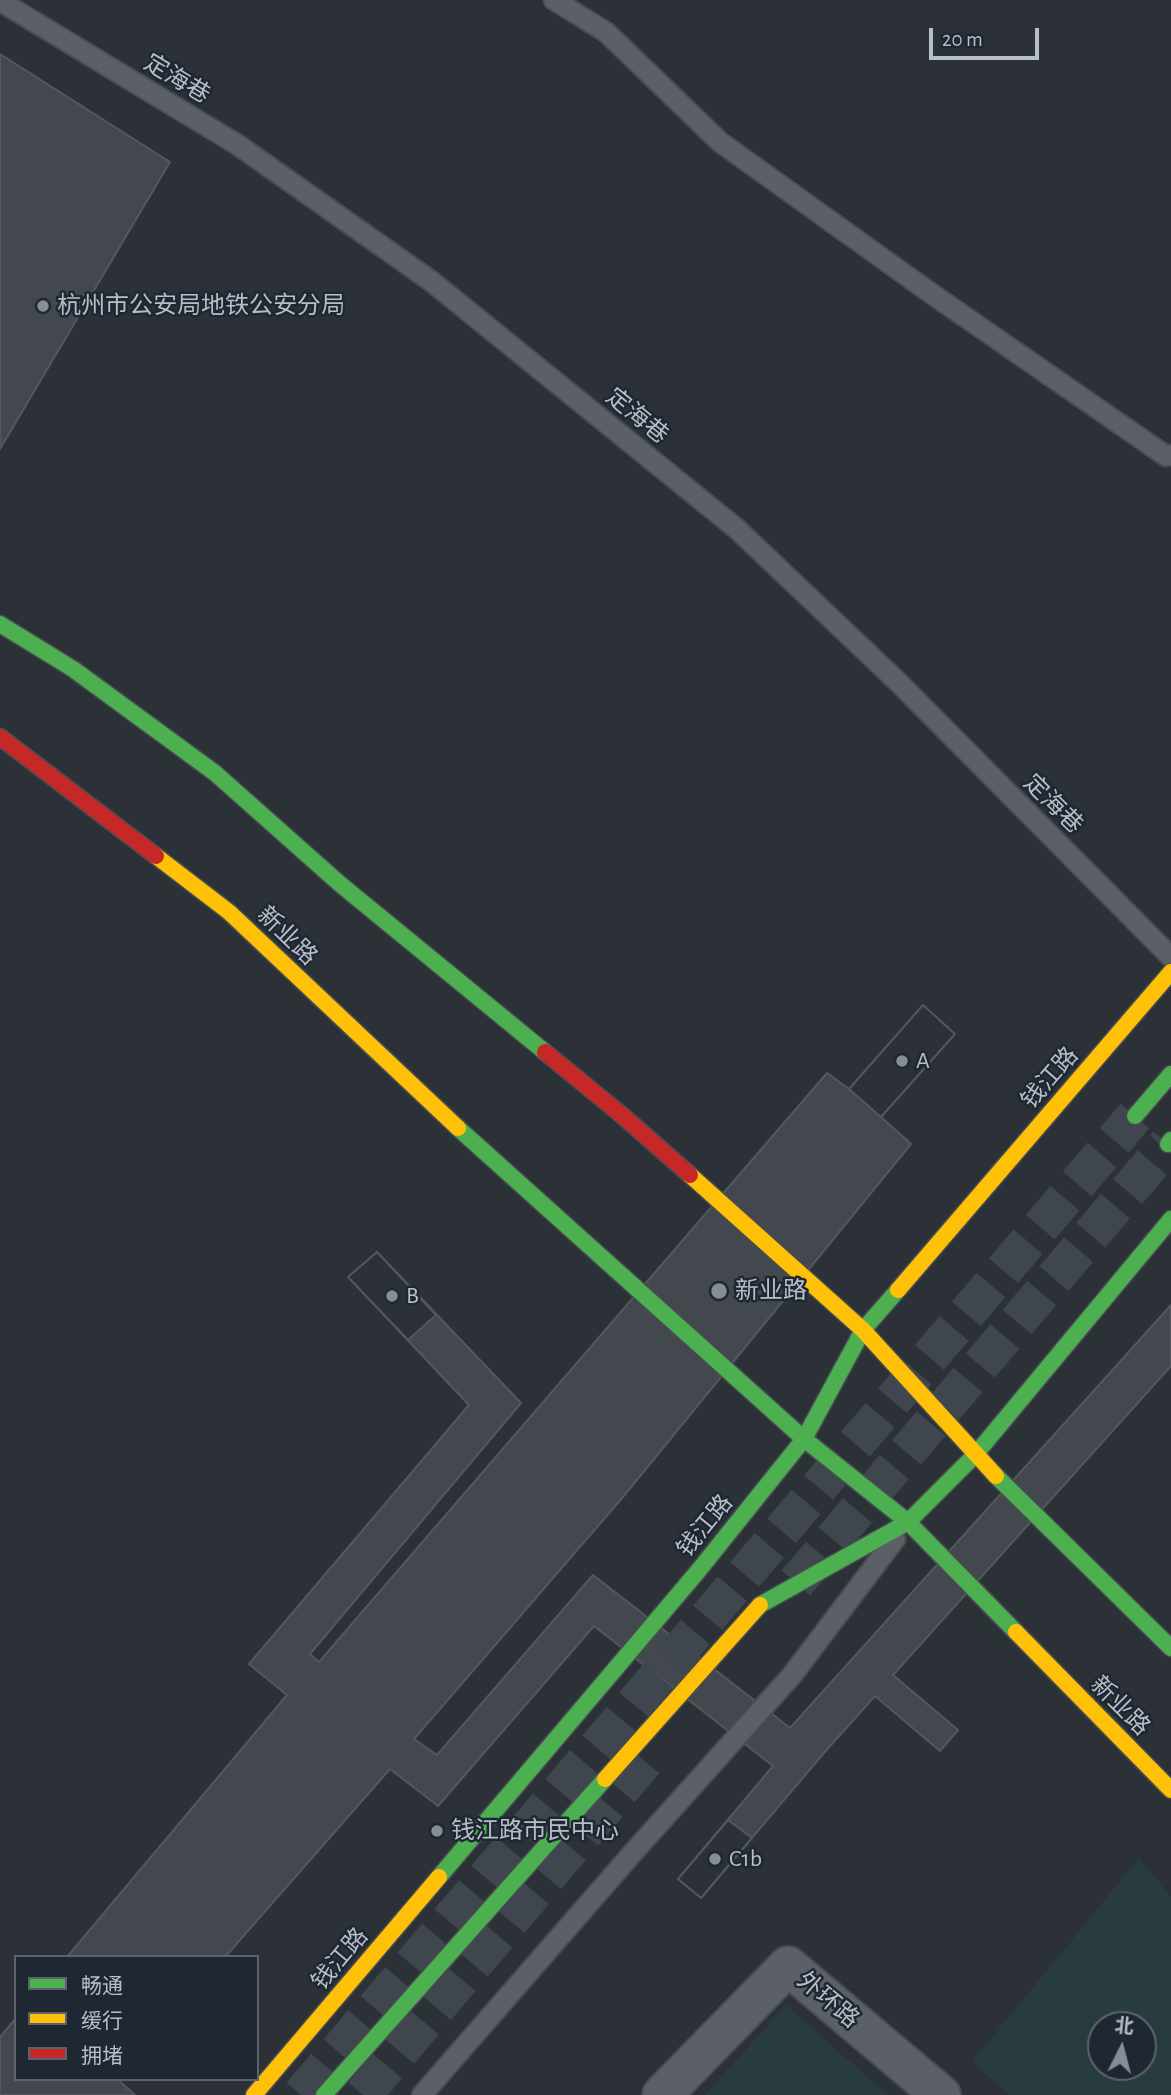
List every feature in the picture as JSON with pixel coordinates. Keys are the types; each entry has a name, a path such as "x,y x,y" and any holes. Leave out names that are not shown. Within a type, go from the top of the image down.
{"main road":[{"path":"0,624 73,669 215,773 340,884 624,1117 863,1330 975,1455 1046,1528 1171,1648"},
{"name":"新业路","path":"0,737 229,912 383,1059 539,1202 804,1438 908,1522 1171,1790"},
{"name":"钱江路","path":"254,2095 699,1570 804,1438 863,1330 1171,972"},
{"path":"1136,1116 1171,1074"},
{"path":"324,2095 760,1605 908,1522 975,1455 1171,1219"}],"street":[{"name":"外环路","path":"662,2095 788,1966 942,2095"}],"lane":[{"path":"554,0 606,33 720,142 932,294 1166,456 1171,455"},
{"name":"定海巷","path":"0,1 239,145 431,281 737,530 898,682 1171,957"},
{"path":"422,2095 793,1674 908,1522"}],"shaded area":[{"path":"1139,1858 1171,1897 1171,2095 1010,2095 972,2062"},
{"path":"786,2005 888,2095 705,2095"}],"building":[{"name":"杭州市公安局地铁公安分局","path":"0,54 170,162 0,449"},
{"name":"新业路","path":"923,1005 955,1034 881,1117 911,1144 623,1497 414,1739 437,1755 593,1575 790,1728 1171,1305 1171,1366 893,1675 958,1730 940,1751 875,1696 701,1898 678,1879 773,1766 594,1626 438,1806 390,1769 227,1955 69,1955 287,1695 249,1664 469,1405 348,1277 377,1252 521,1403 310,1654 319,1662 827,1073 849,1089"},
{"name":"A","path":"923,1005 955,1034 881,1117 849,1089"},
{"name":"B","path":"377,1252 436,1315 408,1340 348,1277"},
{"name":"C1b","path":"728,1820 752,1838 701,1898 678,1879"},
{"path":"14,2020 14,2081 119,2081 135,2095 0,2095 0,2037"}],"tunnel":[{"path":"301,2095 1135,1116"},
{"path":"796,1583 1168,1144"},
{"path":"363,2095 648,1757"}],"traffic: fast":[{"path":"0,624 73,669 215,773 340,884 545,1052"},
{"path":"1135,1116 1171,1074"},
{"path":"458,1128 804,1439 908,1522 1016,1632"},
{"path":"1168,1144 1171,1140"},
{"path":"760,1605 908,1522 975,1455 1171,1219"},
{"path":"439,1877 699,1570 804,1439 863,1330 898,1290"},
{"path":"996,1476 1171,1648"},
{"path":"324,2095 605,1779"}],"traffic: slow":[{"path":"156,856 229,912 458,1128"},
{"path":"898,1290 1171,972"},
{"path":"690,1175 863,1330 996,1476"},
{"path":"605,1779 760,1605"},
{"path":"1016,1632 1171,1790"},
{"path":"254,2095 439,1877"}],"traffic: jam":[{"path":"0,737 156,856"},
{"path":"545,1052 690,1175"}],"place":[{"name":"杭州市公安局地铁公安分局","path":"43,306"},
{"name":"A","path":"902,1061"},
{"name":"新业路","path":"719,1291"},
{"name":"B","path":"392,1296"},
{"name":"钱江路市民中心","path":"437,1831"},
{"name":"C1b","path":"715,1859"}]}
